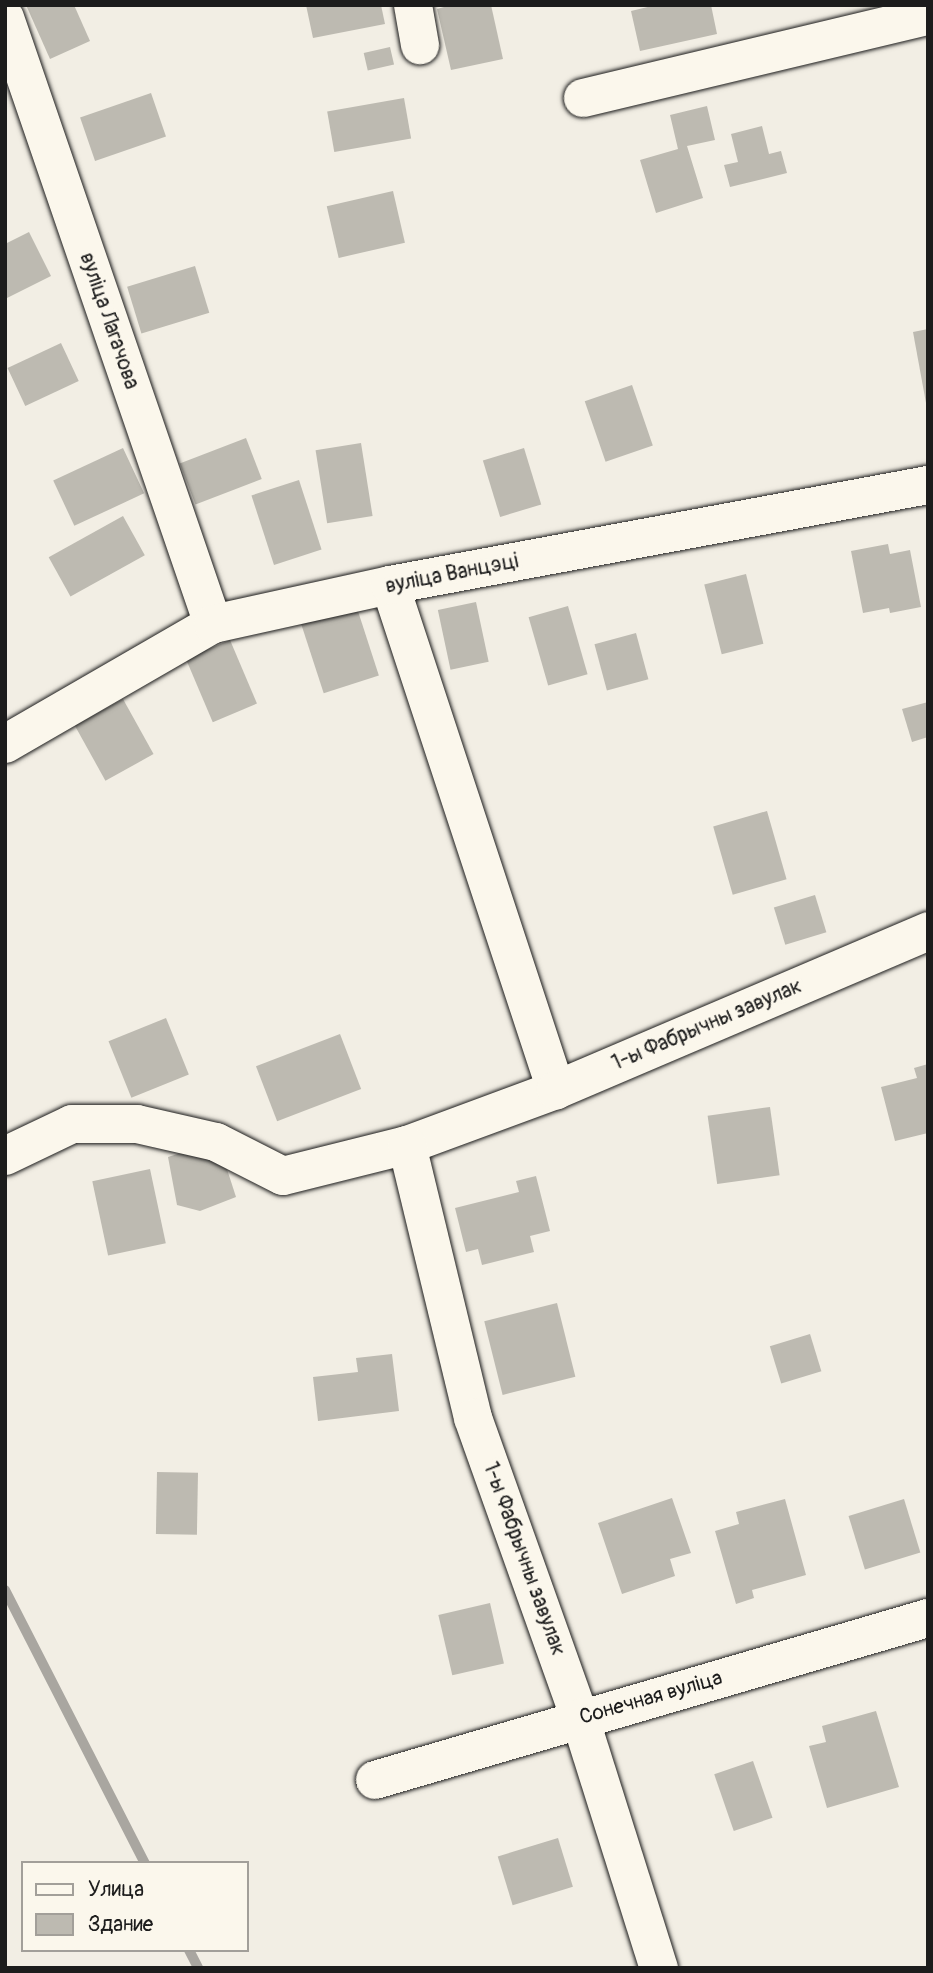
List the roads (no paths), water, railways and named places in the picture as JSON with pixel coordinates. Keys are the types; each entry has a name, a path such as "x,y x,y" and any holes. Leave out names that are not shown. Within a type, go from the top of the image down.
{"street":[{"path":"413,5 421,44"},
{"path":"583,98 928,16"},
{"name":"вуліца Лагачова","path":"5,18 213,624"},
{"name":"вуліца Ванцэці","path":"5,744 213,624 390,585 928,485"},
{"path":"390,585 556,1090"},
{"name":"1-ы Фабрычны завулак","path":"5,1156 72,1124 137,1124 216,1142 283,1176 407,1145 556,1090 928,931"},
{"name":"1-ы Фабрычны завулак","path":"407,1145 473,1418 580,1718 659,1968"},
{"name":"Сонечная вуліца","path":"375,1780 928,1618"}],"waterway":[{"path":"5,1590 144,1861"},
{"path":"190,1952 198,1968"}]}
